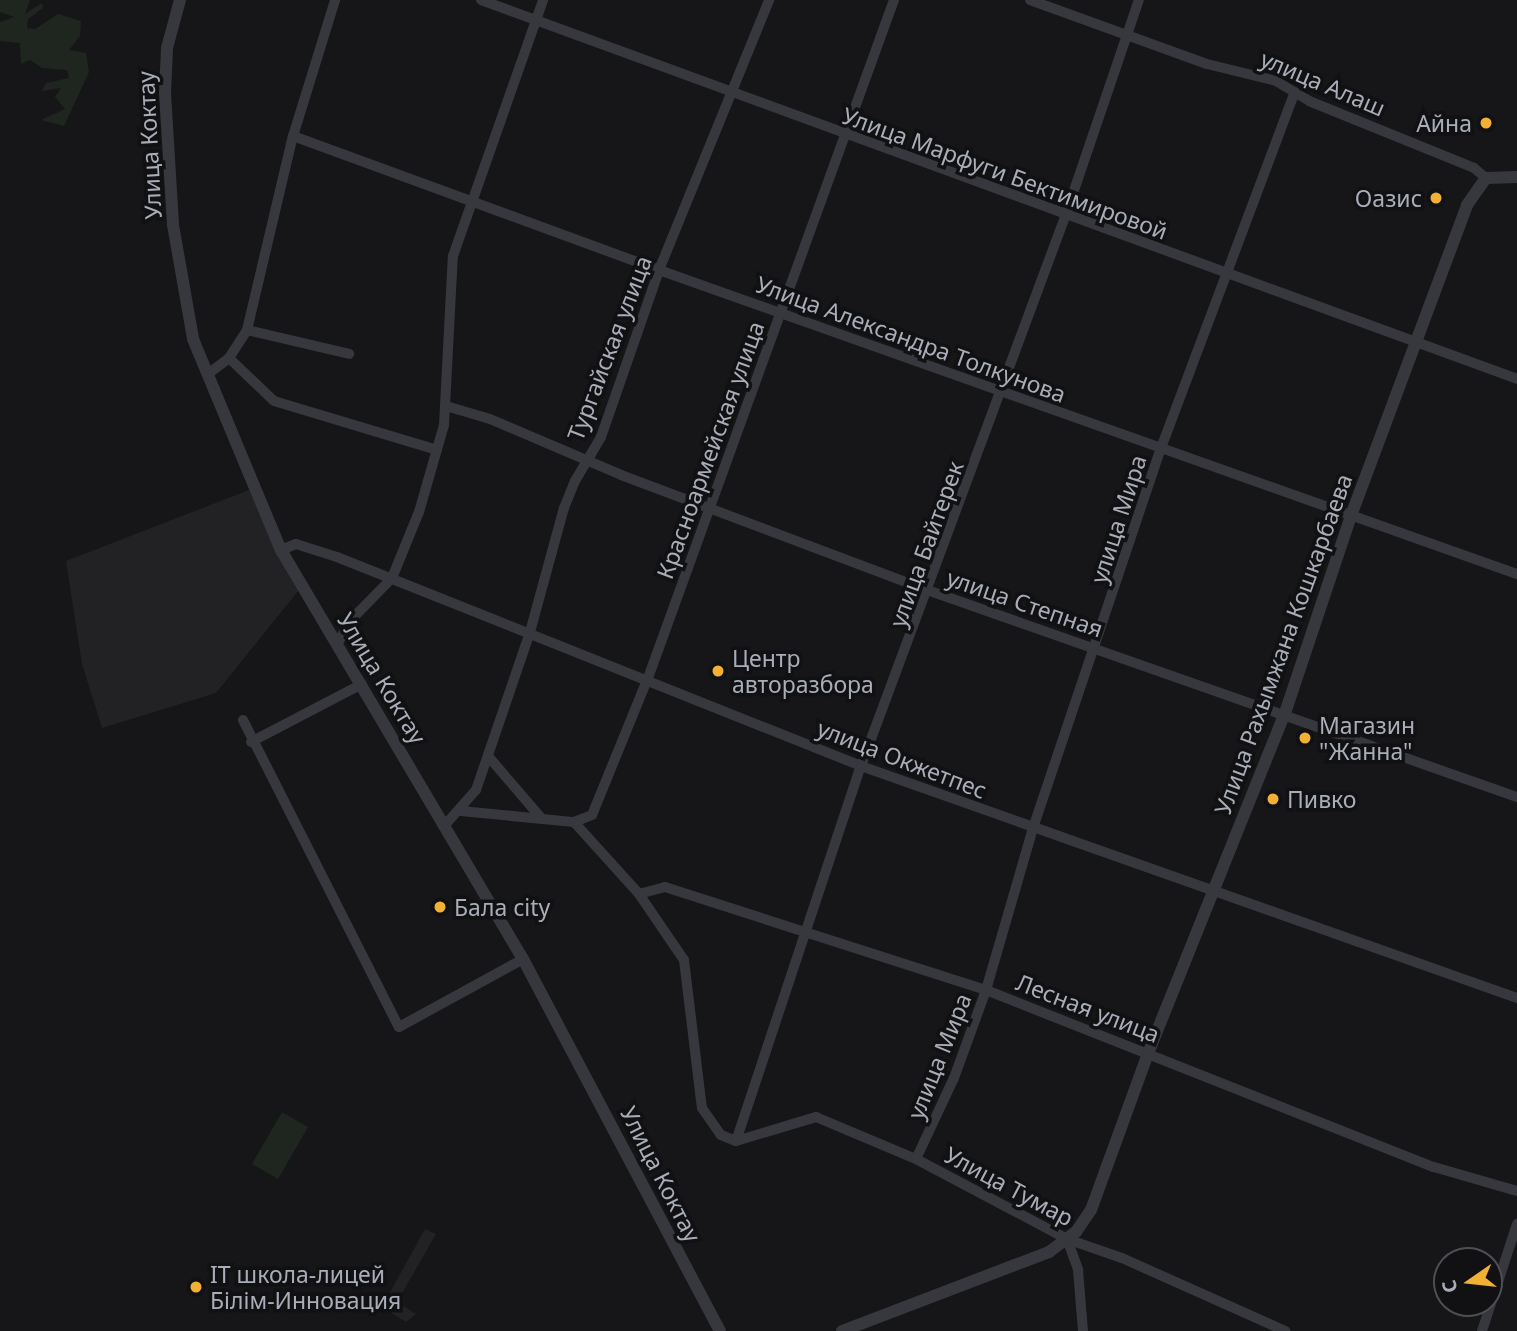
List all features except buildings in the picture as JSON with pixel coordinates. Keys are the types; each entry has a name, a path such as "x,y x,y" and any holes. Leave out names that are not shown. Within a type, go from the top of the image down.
{"street":[{"name":"Улица Коктау","path":"180,0 165,61 171,200 186,312 208,374 281,550 523,959 720,1331"},
{"path":"208,374 229,358 247,330 293,136 335,0"},
{"name":"Улица Марфуги Бектимировой","path":"481,0 1065,217 1517,379"},
{"path":"338,643 349,622 392,578 438,450 446,406 453,256 471,198 544,0"},
{"name":"Тургайская улица","path":"445,825 461,811 476,790 530,632 564,508 588,458 601,438 659,270 734,93 769,0"},
{"name":"Красноармейская улица","path":"574,822 592,815 648,678 708,505 781,313 894,0"},
{"name":"улица Алаш","path":"1030,0 1207,64 1256,74 1295,92 1309,102 1474,168 1486,178"},
{"name":"улица Байтерек","path":"736,1141 803,933 861,766 930,591 1065,217 1139,0"},
{"name":"улица Мира","path":"916,1159 954,1078 986,990 1033,828 1161,448 1295,92"},
{"path":"1289,107 1309,102"},
{"name":"Улица Александра Толкунова","path":"293,136 471,198 659,270 1352,513 1517,574"},
{"path":"1486,178 1517,177"},
{"name":"Улица Рахымжана Кошкарбаева","path":"1067,1239 1091,1210 1149,1051 1284,716 1352,513 1466,205 1486,178"},
{"path":"247,330 349,354"},
{"path":"229,358 274,401 438,450"},
{"name":"улица Степная","path":"446,406 588,458 621,475 708,505 930,591 1096,646 1284,716 1517,797"},
{"name":"улица Окжетпес","path":"281,550 296,544 306,546 648,678 861,766 1517,998"},
{"path":"251,742 362,684"},
{"path":"243,720 251,742 399,1027 523,959"},
{"path":"488,756 542,819"},
{"path":"461,811 574,822 639,894 684,960 702,1108 720,1135 736,1141"},
{"name":"Лесная улица","path":"639,894 666,887 986,990 1149,1051 1434,1167 1517,1191"},
{"name":"Улица Тумар","path":"736,1141 816,1118 916,1159 1067,1239 1122,1258 1285,1331"},
{"path":"1482,1331 1517,1224"},
{"path":"842,1331 1030,1260 1067,1239 1078,1270 1083,1331"}],"shaded area":[{"path":"0,0 30,0 25,14 42,3 43,8 28,19 27,28 35,29 58,14 81,21 80,36 69,50 86,53 89,72 64,126 41,120 65,109 55,97 61,88 42,91 46,83 69,78 67,70 42,68 30,60 21,64 20,43 0,41 0,22 14,17 0,12"},
{"path":"249,490 299,590 216,693 102,728 82,664 66,561"},
{"path":"282,1112 308,1127 278,1179 252,1164"},
{"path":"425,1229 436,1234 397,1302 416,1314 406,1322 382,1307"}],"place":[{"name":"Айна","path":"1486,123"},
{"name":"Оазис","path":"1436,198"},
{"name":"Центр авторазбора","path":"718,671"},
{"name":"Магазин \"Жанна\"","path":"1305,738"},
{"name":"Пивко","path":"1273,799"},
{"name":"Бала city","path":"440,907"},
{"name":"IT школа-лицей Білім-Инновация","path":"196,1287"}]}
